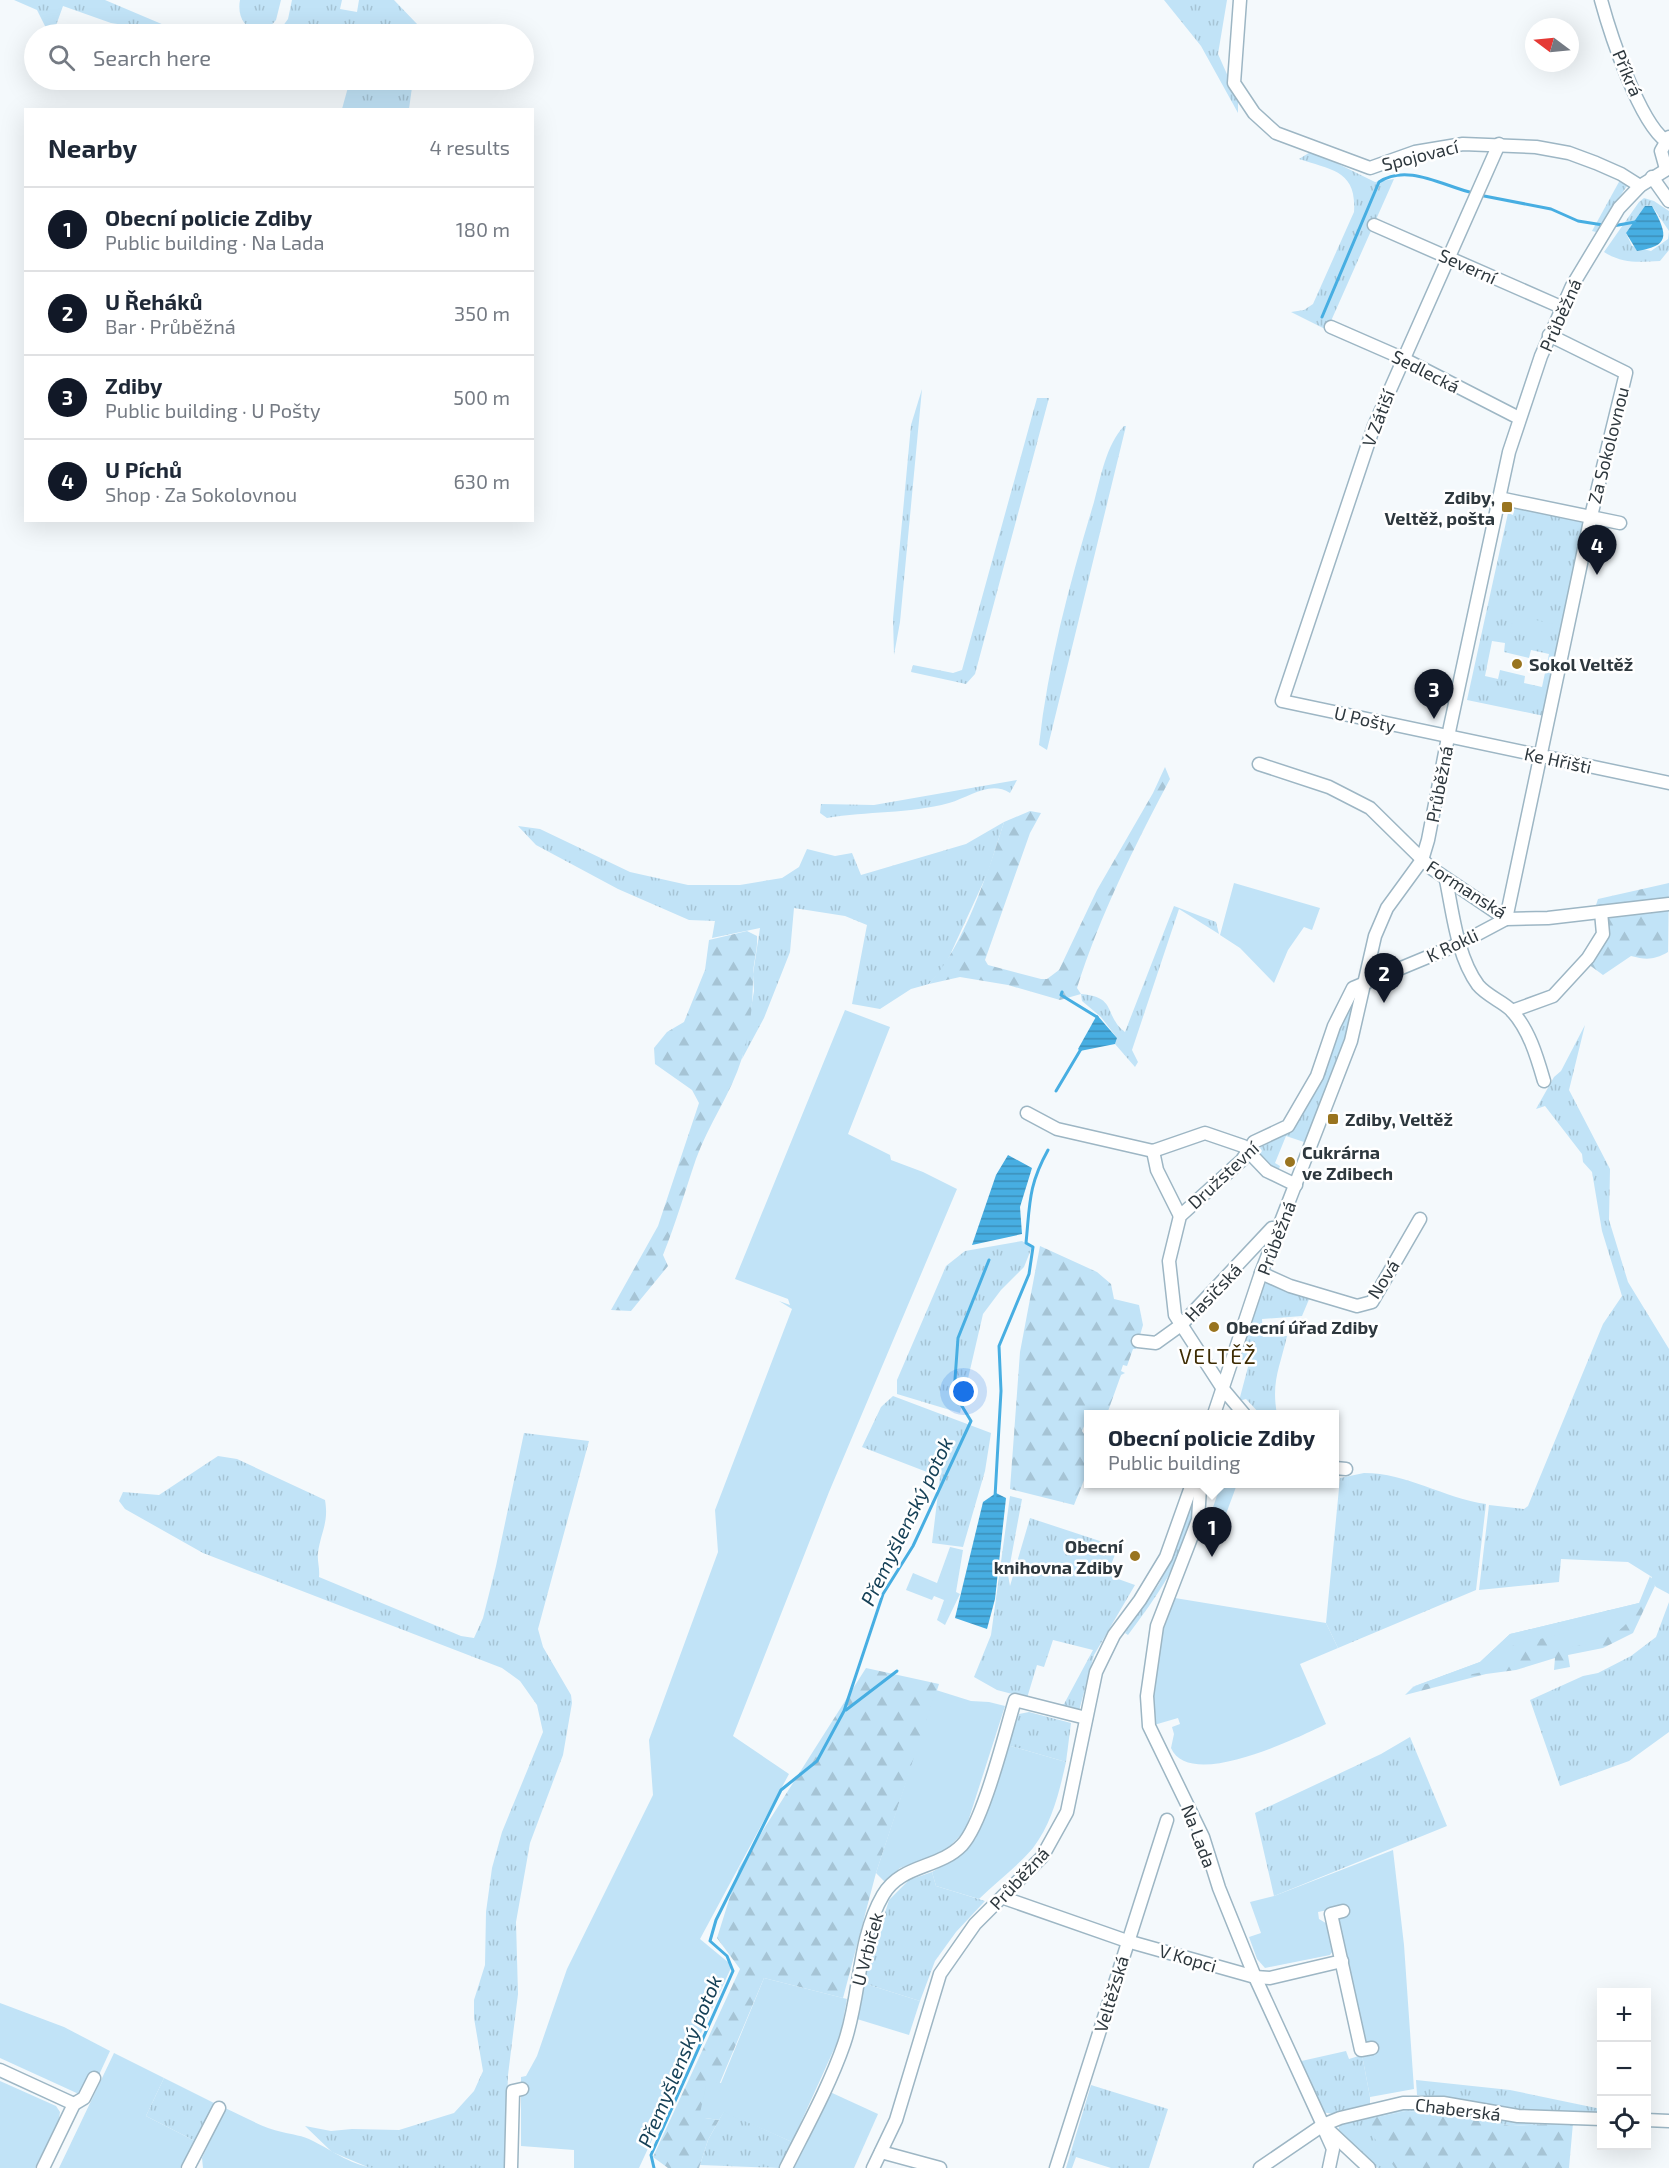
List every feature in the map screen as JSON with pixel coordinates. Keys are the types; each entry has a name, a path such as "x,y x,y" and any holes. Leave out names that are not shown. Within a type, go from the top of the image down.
{"street":[{"name":"Spojovací","path":"1240,0 1234,83 1254,113 1276,133 1370,168 1415,152 1463,144 1536,147 1569,153 1621,174 1640,186"},
{"name":"Příkrá","path":"1601,0 1608,26 1634,90 1659,135 1667,139"},
{"path":"1667,139 1661,151 1668,168"},
{"name":"V Zátiší","path":"1282,701 1374,426 1402,358 1499,144"},
{"name":"Průběžná","path":"1215,1410 1261,1273 1351,1041 1375,936 1388,908 1422,860 1499,498 1519,418 1549,335 1561,307 1608,225 1640,186 1668,168"},
{"path":"1652,177 1669,201"},
{"name":"Severní","path":"1374,225 1561,307"},
{"name":"Sedlecká","path":"1331,327 1402,358 1519,418"},
{"name":"Za Sokolovnou","path":"1506,919 1591,516 1626,373 1549,335"},
{"path":"1499,498 1620,523"},
{"name":"U Pošty","path":"1282,701 1447,738"},
{"name":"Ke Hřišti","path":"1447,738 1669,783"},
{"name":"Formanská","path":"1259,764 1329,787 1370,808 1422,860 1446,880 1479,898 1506,919 1669,904"},
{"path":"1446,880 1459,944 1480,987 1512,1011 1533,1045 1544,1081"},
{"path":"1512,1011 1553,996 1588,958 1603,934 1601,912"},
{"name":"K Rokli","path":"1364,982 1383,977 1459,944 1506,919"},
{"name":"Družstevní","path":"1241,1410 1223,1389 1175,1315 1168,1261 1180,1216 1248,1152 1254,1142 1288,1126 1317,1076 1334,1026 1353,988 1364,982"},
{"path":"1027,1113 1057,1130 1153,1151 1205,1133 1243,1146 1267,1172 1296,1185"},
{"path":"1153,1151 1156,1170 1180,1216"},
{"name":"Nová","path":"1261,1273 1290,1286 1357,1306 1371,1302 1420,1220"},
{"name":"Hasičská","path":"1138,1341 1156,1343 1181,1325 1272,1228 1279,1228"},
{"name":"Průběžná","path":"873,2168 896,2120 940,1974 962,1940 1004,1898 1054,1840 1067,1812 1096,1672 1104,1652 1157,1575 1172,1543 1190,1488"},
{"name":"Na Lada","path":"1200,1488 1198,1520 1157,1626 1147,1696 1149,1726 1203,1837 1219,1888 1255,1977 1323,2125 1369,2168"},
{"name":"U Vrbiček","path":"786,2168 844,2043 863,1952 883,1895 903,1873 940,1859 962,1845 983,1803 1015,1701 1086,1718"},
{"name":"Veltěžská","path":"1056,2168 1167,1820"},
{"name":"V Kopci","path":"1004,1898 1127,1941 1255,1977 1270,1978 1342,1961"},
{"path":"1332,1914 1360,2050 1372,2048"},
{"path":"0,2070 74,2104"},
{"path":"43,2168 74,2104 84,2098 94,2078"},
{"path":"510,2168 513,2091 522,2089"},
{"name":"Chaberská","path":"1260,2168 1323,2125 1377,2108 1422,2101 1518,2116 1597,2119"},
{"path":"188,2168 219,2108"},
{"path":"1651,2120 1669,2121"},
{"path":"1323,2125 1333,2149 1329,2168"},
{"path":"881,2152 940,2168"}],"green space":[{"path":"14,0 105,0 162,24 111,23 63,6 57,24 44,24 37,10"},
{"path":"240,0 281,0 276,20 272,24 245,24 239,9"},
{"path":"292,0 342,0 340,9 357,12 359,0 394,0 417,24 284,24 288,19"},
{"path":"1164,0 1227,0 1218,54 1238,99 1238,113 1201,46"},
{"path":"347,90 412,90 409,108 342,108"},
{"path":"1312,151 1375,182 1394,179 1327,330 1291,312 1304,310 1313,304 1354,212 1354,198 1351,188 1340,174 1299,159"},
{"path":"1620,180 1627,186 1596,232 1592,231"},
{"path":"1644,198 1654,201 1669,211 1669,231 1652,206 1626,233 1632,246 1651,251 1668,239 1669,232 1669,250 1660,261 1645,262 1624,260 1604,252 1639,202"},
{"path":"922,389 900,622 894,655 893,619 911,425"},
{"path":"1037,398 1049,398 975,674 966,684 911,672 913,665 953,673 962,670"},
{"path":"1126,426 1047,750 1039,745 1048,684 1061,623 1105,462 1113,442"},
{"path":"1515,507 1584,522 1544,716 1467,700 1508,513 1513,515","holes":["1492,641 1505,643 1504,652 1529,658 1531,650 1549,654 1542,687 1524,683 1525,676 1500,670 1498,679 1485,676"]},
{"path":"1514,615 1553,624 1549,641 1510,632"},
{"path":"1165,767 1170,779 1107,908 1077,988 1081,994 1060,1000 1008,985 960,977 929,984 941,969 964,930 983,885 1004,822 1030,811 1041,813 1030,833 985,960 988,965 1041,979 1047,979 1059,970 1097,890 1153,793"},
{"path":"1017,780 1010,793 1002,789 987,789 934,807 827,818 820,813 821,804 874,805"},
{"path":"1004,822 988,872 944,968 929,984 911,989 880,1009 852,1004 867,925 845,916 794,908 790,952 764,1018 742,1059 754,991 753,974 760,928 712,938 715,921 689,920 618,889 536,845 518,826 540,829 630,872 688,885 740,885 782,878 799,867 807,849 835,856 852,853 861,875 966,844"},
{"path":"1234,883 1320,908 1312,930 1304,927 1288,950 1274,983 1240,948 1220,935"},
{"path":"1669,883 1668,952 1650,958 1631,956 1603,975 1588,964 1606,938 1595,908 1598,899"},
{"path":"1174,906 1216,922 1219,934 1179,909 1132,1050 1138,1062 1135,1067 1115,1044 1117,1038 1101,1017 1082,1001 1081,994 1093,996 1105,1003 1118,1026 1125,1032"},
{"path":"747,931 757,936 757,941 745,1048 732,1084 696,1159 663,1255 668,1266 631,1311 611,1310 658,1226 699,1103 692,1090 655,1064 654,1048 667,1032 684,1022 705,970 709,940"},
{"path":"1356,993 1342,1050 1322,1107 1304,1142 1286,1136 1275,1163 1280,1166 1277,1174 1256,1151 1294,1121"},
{"path":"845,1010 890,1027 848,1134 890,1155 891,1160 923,1172 957,1189 829,1492 733,1736 789,1774 700,1939 729,1963 731,1968 639,2168 574,2168 574,2150 521,2146 521,2077 526,2076 537,2056 567,1969 653,1795 649,1740 718,1552 715,1510 792,1309 779,1301 790,1305 788,1299 735,1279"},
{"path":"1585,1025 1569,1090 1610,1169 1609,1220 1628,1282 1669,1349 1669,1594 1656,1587 1650,1580 1652,1577 1628,1562 1561,1559 1559,1582 1479,1590 1489,1505 1524,1509 1528,1506 1603,1324 1622,1296 1602,1231 1592,1172 1583,1162 1582,1154 1545,1106 1536,1109 1554,1077 1561,1071"},
{"path":"1022,1241 1032,1247 1024,1267 1001,1290 983,1314 960,1413 897,1394 897,1380 946,1266 965,1251"},
{"path":"1040,1246 1097,1272 1111,1284 1114,1299 1139,1305 1143,1325 1136,1349 1133,1349 1127,1366 1123,1365 1121,1371 1125,1373 1121,1375 1108,1410 1084,1410 1082,1431 1084,1435 1084,1480 1074,1505 1010,1489 1020,1352"},
{"path":"1270,1282 1290,1293 1310,1297 1302,1316 1262,1319 1263,1337 1287,1336 1276,1383 1276,1410 1256,1410 1246,1399 1239,1401 1248,1367 1240,1357 1263,1284"},
{"path":"893,1396 991,1433 985,1471 963,1547 932,1543 940,1477 862,1447 881,1407"},
{"path":"524,1433 589,1441 538,1629 543,1647 571,1695 572,1703 563,1755 530,1843 516,1922 518,1994 508,2075 505,2168 370,2168 332,2152 305,2126 331,2131 399,2130 454,2113 474,2091 483,2071 474,2018 474,2000 485,1965 486,1912 492,1868 502,1832 543,1732 537,1705 520,1681 502,1668 203,1553 125,1509 119,1501 123,1492 159,1495 218,1456 237,1459 325,1500 325,1521 318,1553 319,1577 461,1636 474,1638 483,1618 496,1566"},
{"path":"1364,1473 1395,1477 1455,1497 1486,1504 1476,1590 1338,1648 1326,1623 1340,1478"},
{"path":"1220,1488 1236,1488 1226,1514 1212,1510"},
{"path":"1010,1496 1022,1499 1008,1575 1010,1586 1030,1518 1118,1547 1107,1575 1135,1585 1094,1655 1079,1711 1058,1706 1064,1704 1093,1650 1053,1640 1044,1667 1037,1665 1027,1698 997,1690 974,1677 991,1635"},
{"path":"1193,1498 1196,1501 1191,1522 1178,1557 1161,1588 1128,1635 1125,1633 1159,1584 1174,1554"},
{"path":"950,1547 963,1550 956,1592 960,1594 945,1625 937,1620 944,1600 934,1596 932,1600 906,1590 913,1573 937,1583"},
{"path":"1650,1576 1655,1586 1633,1633 1603,1648 1568,1655 1570,1667 1554,1670 1555,1658 1516,1670 1486,1674 1405,1695 1413,1687 1480,1662 1510,1634 1639,1603"},
{"path":"1175,1598 1326,1623 1338,1648 1300,1664 1326,1724 1269,1749 1221,1763 1199,1764 1182,1760 1171,1748 1174,1734 1172,1727 1180,1724 1178,1718 1154,1725 1152,1706 1157,1645"},
{"path":"1669,1602 1669,1732 1629,1761 1560,1786 1530,1700 1583,1676 1598,1673 1631,1656 1656,1637"},
{"path":"1639,1603 1627,1623 1610,1636 1600,1640 1567,1648 1564,1633 1512,1646 1515,1665 1412,1687 1480,1662 1510,1634"},
{"path":"866,1668 939,1684 876,1873 843,1998 764,1978 705,2118 719,2120 708,2140 699,2168 668,2168 653,2157 740,1969 717,1938 739,1868"},
{"path":"936,1690 971,1701 1005,1706 965,1831 945,1851 900,1868 885,1882 876,1873"},
{"path":"1029,1712 1071,1723 1066,1762 1007,1745 1019,1714"},
{"path":"1410,1737 1447,1826 1274,1896 1255,1813 1381,1754"},
{"path":"1007,1745 1066,1762 1050,1818 1040,1838 1027,1855 979,1899 936,1886 932,1872 964,1853 976,1838"},
{"path":"1393,1850 1404,1945 1414,2089 1370,2097 1362,2055 1365,2043 1338,1920 1343,1907 1318,1912 1319,1919 1329,1925 1333,1951 1330,1955 1265,1968 1257,1959 1249,1937 1261,1933 1250,1902 1274,1896"},
{"path":"932,1872 936,1886 985,1901 956,1932 935,1961 920,2001 863,1983 889,1900 909,1880"},
{"path":"764,1978 847,1999 840,2036 792,2142 724,2112 719,2120 705,2118 700,2113 706,2086 710,2082 721,2083"},
{"path":"863,1983 920,2001 909,2035 857,2019"},
{"path":"0,2003 64,2027 110,2051 98,2077 81,2095 0,2058"},
{"path":"1346,2051 1349,2059 1362,2055 1370,2107 1333,2114 1322,2112 1297,2062"},
{"path":"114,2053 164,2078 146,2116 195,2141 180,2168 59,2168"},
{"path":"164,2078 214,2103 216,2107 205,2127 202,2126 195,2141 146,2116"},
{"path":"1416,2080 1510,2090 1597,2108 1597,2112 1514,2110 1417,2095"},
{"path":"0,2081 56,2106 60,2112 59,2119 35,2168 0,2168"},
{"path":"1091,2085 1168,2109 1149,2168 1111,2168 1076,2157 1072,2168 1066,2168"},
{"path":"830,2092 878,2114 854,2168 794,2168"},
{"path":"1422,2105 1573,2123 1511,2126 1457,2113 1406,2111 1363,2120 1396,2168 1378,2168 1350,2144 1338,2130 1341,2122 1398,2107"},
{"path":"225,2108 268,2128 309,2139 352,2162 377,2168 203,2168 202,2158"},
{"path":"724,2111 792,2142 780,2168 700,2165 708,2140"},
{"path":"1406,2111 1457,2113 1511,2126 1573,2123 1569,2168 1395,2168 1362,2120"}],"water":[{"path":"1645,206 1652,206 1661,225 1663,238 1655,246 1637,251 1626,233"},
{"path":"1097,1015 1117,1038 1115,1044 1080,1051 1078,1049"},
{"path":"1008,1155 1032,1168 1020,1207 1022,1234 972,1245 996,1175"},
{"path":"996,1493 1006,1498 995,1599 987,1629 955,1618 983,1502"}],"waterway":[{"name":"Přemyšlenský potok","path":"1322,317 1379,182 1390,177 1413,175 1473,193"},
{"name":"Přemyšlenský potok","path":"1479,195 1551,209 1578,221 1603,225"},
{"name":"Přemyšlenský potok","path":"1613,226 1635,222"},
{"name":"Přemyšlenský potok","path":"1062,992 1061,995 1097,1017"},
{"name":"Přemyšlenský potok","path":"1056,1091 1081,1049"},
{"name":"Přemyšlenský potok","path":"995,1497 1001,1391 999,1346 1029,1274 1033,1247 1026,1243 1031,1195 1041,1163 1048,1150"},
{"name":"Přemyšlenský potok","path":"654,2168 651,2155 733,1971 727,1956 710,1941 716,1920 781,1790 817,1761 844,1711 883,1594 913,1546 971,1421 954,1393 958,1338 989,1260"},
{"path":"846,1710 897,1671"}],"place":[{"name":"Zdiby, Veltěž, pošta","path":"1507,507"},
{"name":"U Píchů","path":"1597,575"},
{"name":"Sokol Veltěž","path":"1517,664"},
{"name":"Zdiby","path":"1434,719"},
{"name":"U Řeháků","path":"1384,1003"},
{"name":"Zdiby, Veltěž","path":"1333,1119"},
{"name":"Cukrárna ve Zdibech","path":"1290,1162"},
{"name":"Obecní úřad Zdiby","path":"1214,1327"},
{"name":"Obecní knihovna Zdiby","path":"1135,1556"},
{"name":"Obecní policie Zdiby","path":"1212,1557"}],"district":[{"name":"VELTĚŽ","path":"1218,1355"}]}
